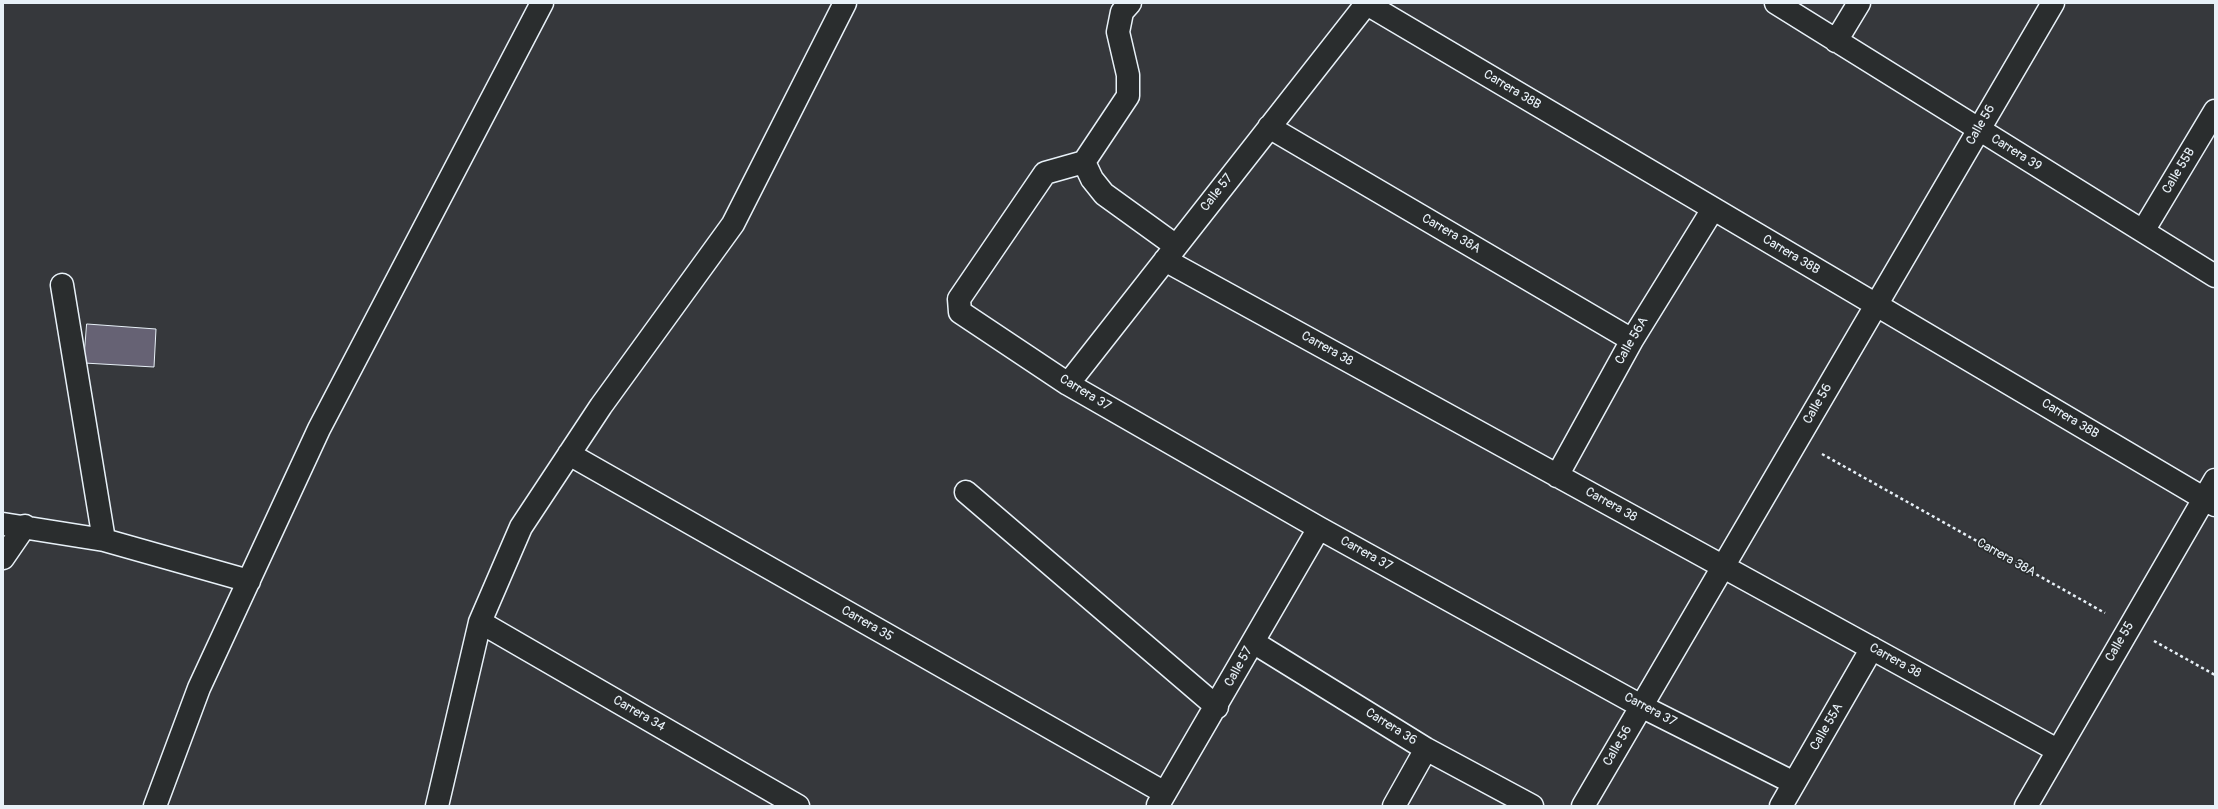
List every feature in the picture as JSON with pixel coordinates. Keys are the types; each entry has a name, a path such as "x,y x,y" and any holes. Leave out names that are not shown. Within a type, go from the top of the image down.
{"street":[{"path":"155,806 199,688 319,429 542,3"},
{"path":"437,806 480,622 521,527 601,406 733,224 845,3"},
{"path":"1084,162 1128,96 1128,75 1118,32 1122,12 1130,3"},
{"name":"Carrera 39","path":"1776,3 2215,276"},
{"path":"1836,41 1859,3"},
{"name":"Calle 56","path":"1583,806 2053,3"},
{"name":"Calle 57","path":"1068,384 1367,4"},
{"name":"Carrera 38B","path":"1367,4 2209,502"},
{"name":"Calle 55B","path":"2143,231 2215,111"},
{"name":"Carrera 38A","path":"1269,127 1632,340"},
{"name":"Carrera 38","path":"1084,162 1092,179 1104,194 1170,253 1557,476 2057,750"},
{"name":"Carrera 37","path":"1084,162 1045,174 959,299 960,312 1068,384 1319,528 1641,706 1794,783"},
{"name":"Calle 56A","path":"1557,476 1632,340 1713,209"},
{"path":"62,286 104,540"},
{"name":"Carrera 35","path":"569,454 1161,800"},
{"name":"Calle 55","path":"2026,806 2129,627 2209,502 2215,480"},
{"path":"966,492 1217,707"},
{"path":"3,524 25,526 104,540 248,581"},
{"path":"3,558 25,526"},
{"name":"Calle 57","path":"1161,800 1217,707 1252,642 1319,528"},
{"name":"Carrera 34","path":"480,622 798,806"},
{"name":"Carrera 36","path":"1252,642 1426,749 1532,806"},
{"name":"Calle 55A","path":"1781,806 1872,648"},
{"path":"1394,806 1426,749"}],"path":[{"name":"Carrera 38A","path":"1797,440 2215,675"}],"building":[{"path":"87,324 156,329 154,367 84,363"}]}
